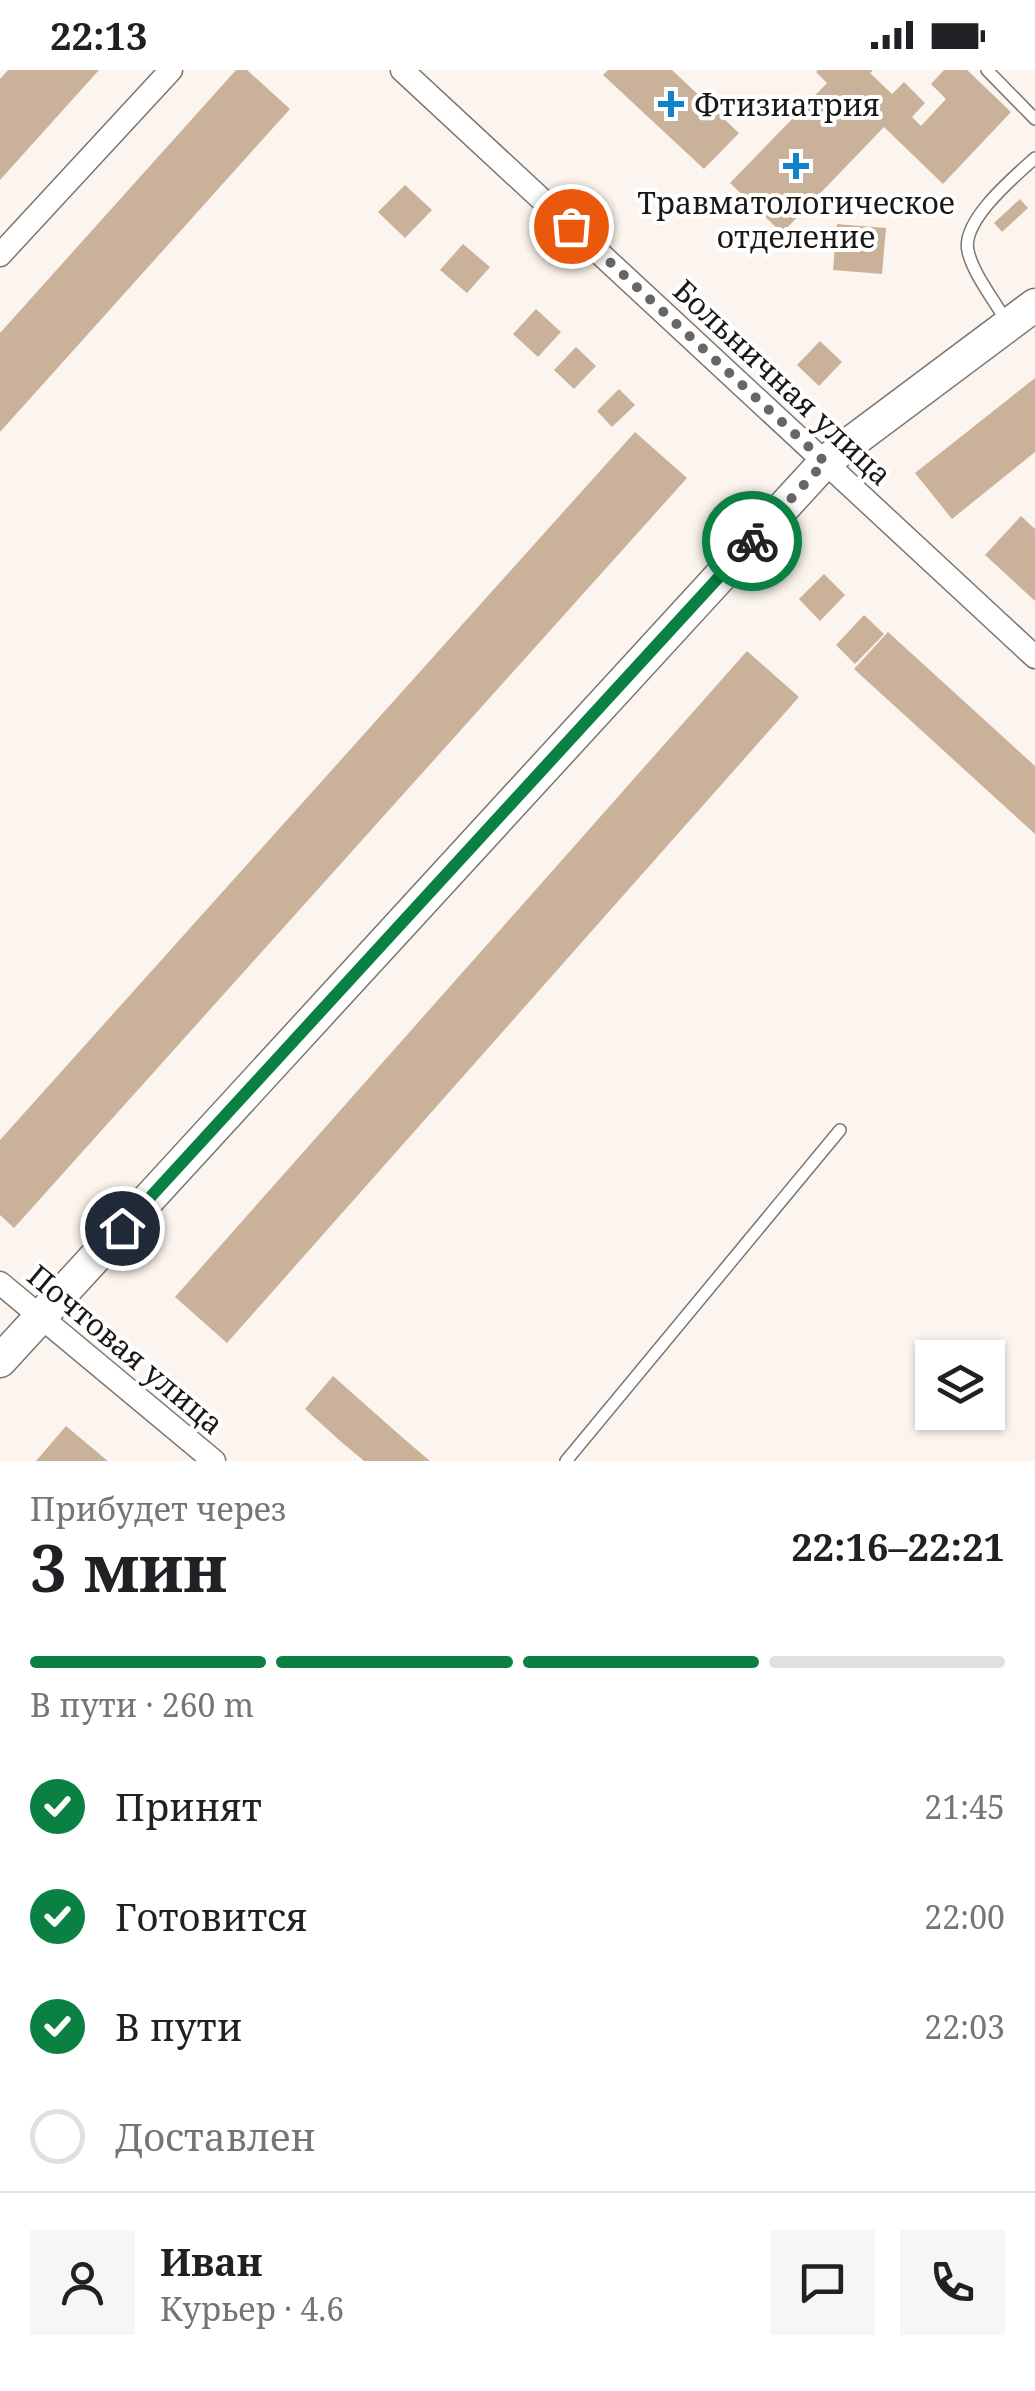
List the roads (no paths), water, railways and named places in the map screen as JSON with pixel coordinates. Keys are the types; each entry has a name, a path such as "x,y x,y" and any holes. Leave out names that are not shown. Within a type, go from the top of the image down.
{"street":[{"path":"0,255 170,70"},
{"name":"Больничная улица","path":"402,70 1035,657"},
{"path":"0,1361 825,462 1035,305"},
{"name":"Почтовая улица","path":"0,1283 214,1461"}],"lane":[{"path":"986,70 1035,119"},
{"path":"1008,325 968,252 968,230 1006,183 1035,158"},
{"path":"566,1461 840,1130"}],"place":[{"name":"Фтизиатрия","path":"671,104"},
{"name":"Травматологическое отделение","path":"796,166"}]}
